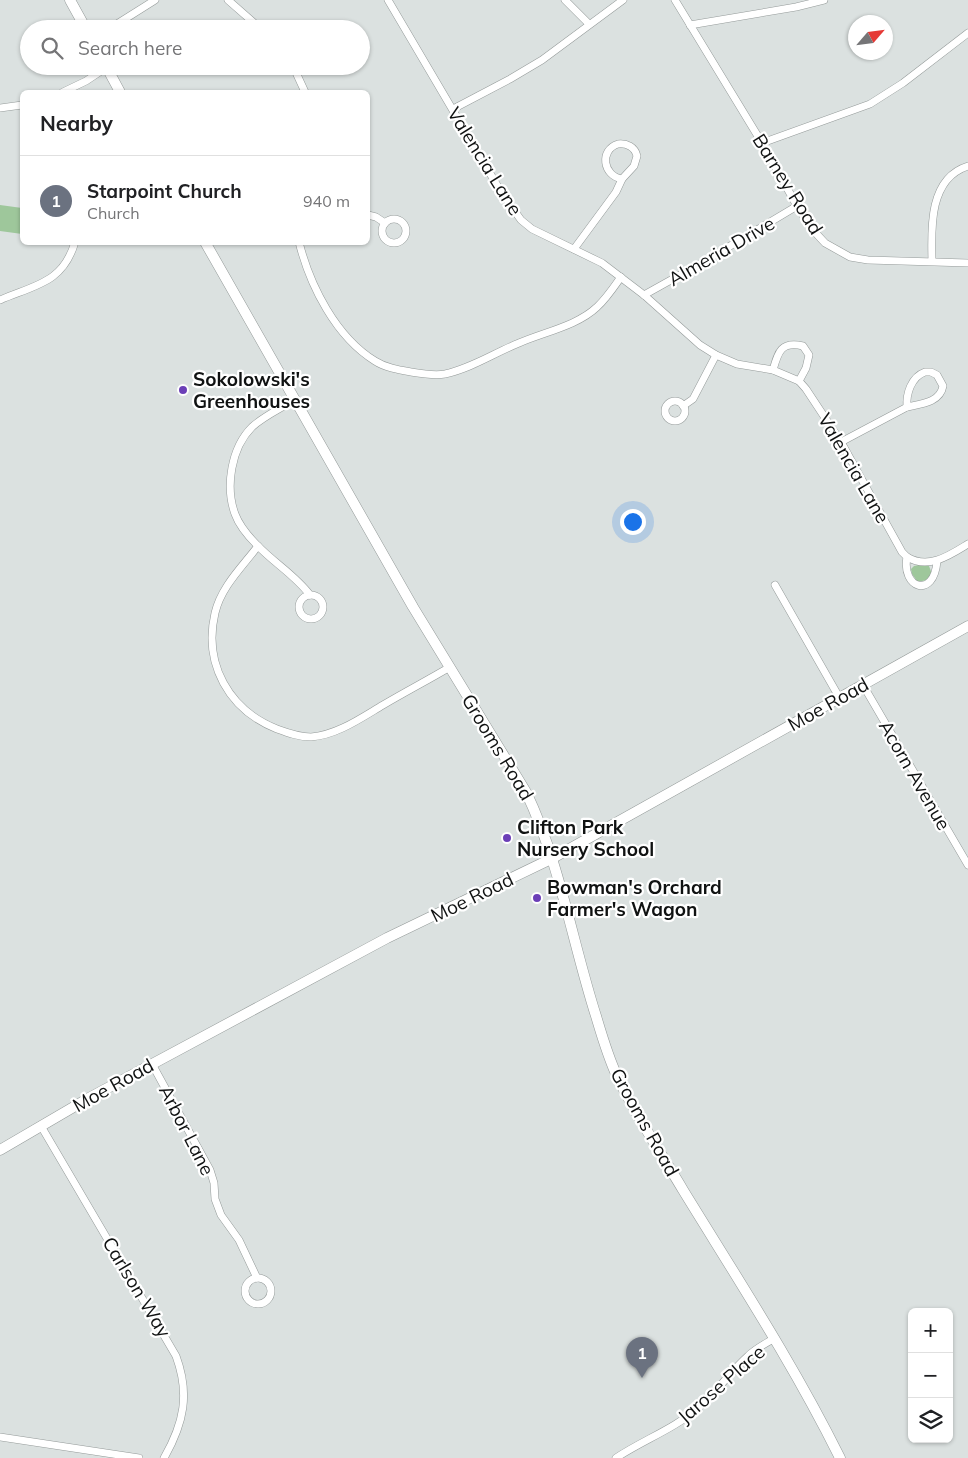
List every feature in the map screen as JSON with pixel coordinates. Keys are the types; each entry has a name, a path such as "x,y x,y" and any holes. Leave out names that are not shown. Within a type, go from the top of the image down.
{"street":[{"path":"70,0 81,20"},
{"path":"123,20 155,0"},
{"path":"228,0 251,20"},
{"name":"Valencia Lane","path":"388,0 501,192 521,220 538,233 602,263 644,295 700,345 716,355 737,364 773,370 799,381 811,396 840,442 902,552 907,557 906,570 910,578 920,586 931,582 936,571 937,561"},
{"path":"565,0 589,24"},
{"path":"452,109 542,60 623,0"},
{"name":"Barney Road","path":"675,0 762,143 797,206 812,229 825,243 850,257 868,260 968,263"},
{"path":"690,25 796,7 824,0"},
{"path":"762,143 870,104 903,83 968,33"},
{"path":"67,90 95,75"},
{"path":"111,75 119,90"},
{"path":"297,75 304,90"},
{"path":"0,108 20,105"},
{"path":"574,249 616,192 622,178 634,166 637,159 636,153 632,147 622,143 614,145 609,149 605,160 608,170 617,178 622,178"},
{"path":"932,262 932,222 936,202 948,178 954,172 968,166"},
{"name":"Almeria Drive","path":"644,295 797,206"},
{"path":"370,216 385,223"},
{"path":"0,300 56,276 68,262 74,245"},
{"name":"Grooms Road","path":"207,245 294,400 450,667 526,792 538,817 553,858 587,989 616,1075 642,1122 774,1339 840,1458"},
{"path":"300,245 312,281 326,307 357,348 376,362 394,370 428,375 444,374 467,368 514,345 579,320 598,306 621,277"},
{"path":"773,370 778,353 783,347 793,344 803,346 808,355 806,368 799,381"},
{"path":"683,406 692,399 716,355"},
{"path":"840,442 907,407 930,401 941,394 943,386 937,375 925,372 917,377 908,395 907,407"},
{"path":"294,400 251,428 238,449 232,468 230,495 235,516 245,531 258,546 298,581 310,595"},
{"path":"907,557 919,562 937,561 968,544"},
{"path":"258,546 224,590 215,612 212,641 216,669 224,684 232,697 256,719 295,735 310,737 329,733 349,724 450,667"},
{"path":"775,585 840,698"},
{"name":"Moe Road","path":"0,1150 152,1064 387,938 553,858 968,626"},
{"name":"Acorn Avenue","path":"863,685 968,864"},
{"name":"Arbor Lane","path":"152,1064 210,1170 221,1215 239,1240 257,1278"},
{"name":"Carlson Way","path":"41,1126 176,1356 180,1366 184,1397 178,1427 164,1458"},
{"name":"Jarose Place","path":"616,1458 632,1447 682,1421 718,1389 750,1354 774,1339"},
{"path":"0,1436 139,1458"}],"green space":[{"path":"0,205 20,208 20,234 0,231"},
{"path":"919,565 929,566 932,574 924,581 917,581 912,574 911,569"}],"place":[{"name":"Sokolowski's Greenhouses","path":"183,390"},
{"name":"Clifton Park Nursery School","path":"507,838"},
{"name":"Bowman's Orchard Farmer's Wagon","path":"537,898"},
{"name":"Starpoint Church","path":"642,1378"}]}
